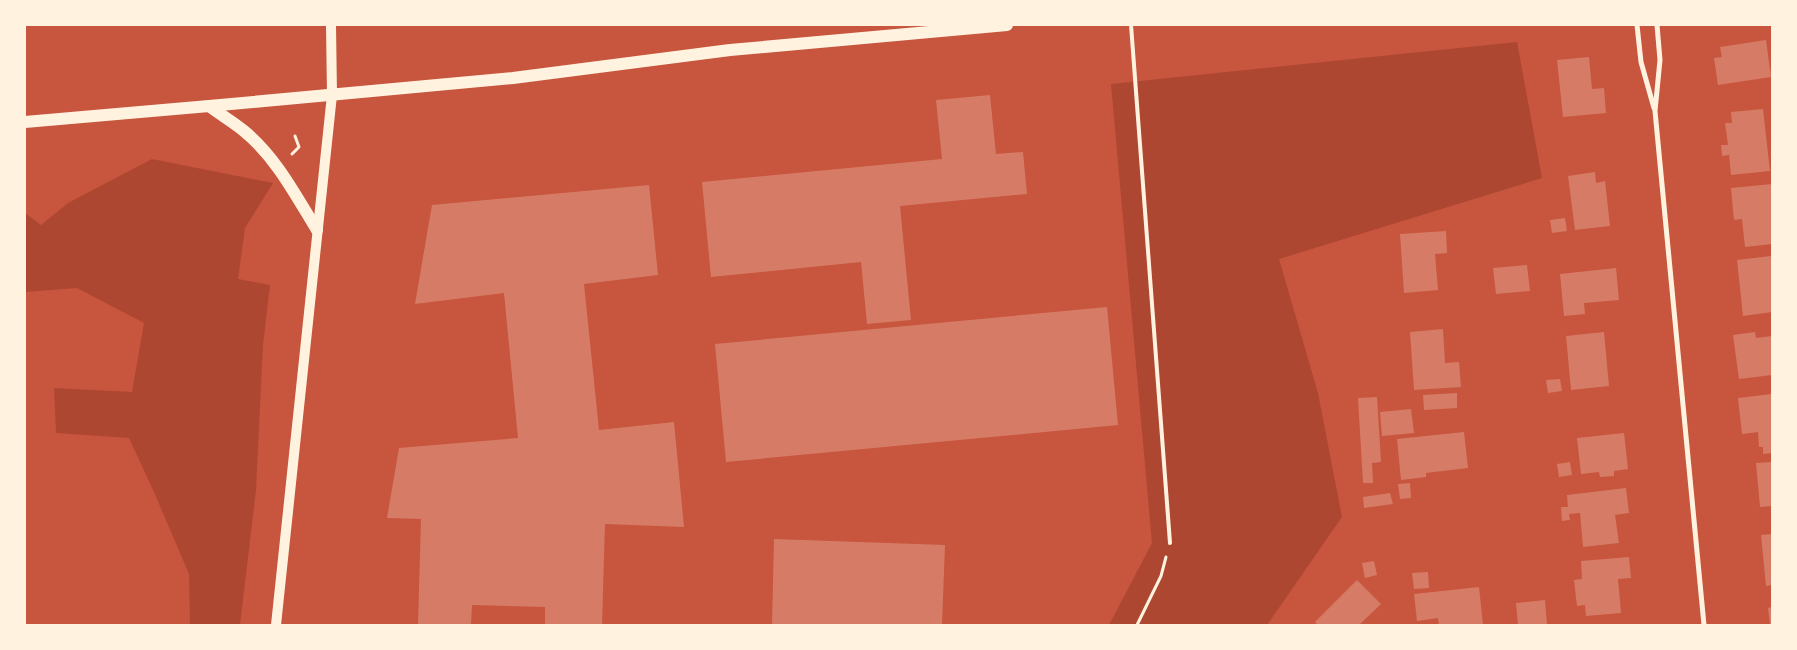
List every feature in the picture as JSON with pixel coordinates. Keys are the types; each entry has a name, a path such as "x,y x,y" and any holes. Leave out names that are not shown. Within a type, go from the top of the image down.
{"main road":[{"path":"276,625 332,95 331,25"},
{"path":"25,122 513,78 730,50 1007,25"},
{"path":"209,106 244,131 273,162 317,230"}],"street":[{"path":"1638,25 1641,62 1655,111 1704,625"},
{"path":"1655,111 1660,60 1657,25"}],"lane":[{"path":"1131,25 1170,543"}],"path":[{"path":"291,154 299,146 295,136"},
{"path":"1138,625 1161,576 1170,543"}],"shaded area":[{"path":"1517,42 1542,178 1279,259 1318,393 1342,517 1267,625 1109,625 1152,543 1111,84"},
{"path":"152,159 273,183 245,228 238,279 270,285 263,345 256,490 240,625 190,625 189,574 129,438 56,433 54,388 132,392 144,323 77,288 25,292 25,213 41,225 68,203"}],"building":[{"path":"1766,40 1771,77 1718,85 1714,58 1722,57 1720,47"},
{"path":"1589,57 1592,89 1604,88 1606,113 1563,117 1557,60"},
{"path":"990,95 996,154 1023,152 1027,194 900,206 911,320 867,324 861,262 711,277 702,182 942,159 936,100"},
{"path":"1763,109 1770,171 1731,175 1729,155 1722,156 1721,145 1728,145 1725,123 1732,123 1731,112"},
{"path":"1595,172 1596,183 1605,181 1610,226 1575,230 1568,176"},
{"path":"1772,184 1772,244 1745,247 1742,219 1734,220 1731,188"},
{"path":"649,185 658,275 584,284 599,430 674,422 684,527 605,524 602,625 545,625 545,607 472,605 471,625 418,625 421,519 387,518 399,448 518,438 504,293 415,304 432,205"},
{"path":"1565,218 1567,231 1552,233 1550,220"},
{"path":"1446,231 1447,253 1435,254 1438,290 1404,293 1400,234"},
{"path":"1771,256 1772,312 1743,316 1737,260"},
{"path":"1527,265 1530,291 1496,294 1493,268"},
{"path":"1616,268 1619,300 1584,303 1585,314 1564,316 1560,274"},
{"path":"1107,307 1118,425 726,462 715,344"},
{"path":"1443,329 1445,363 1459,362 1461,387 1414,390 1410,332"},
{"path":"1604,332 1609,386 1571,390 1566,336"},
{"path":"1755,332 1756,338 1772,336 1772,375 1739,379 1733,335"},
{"path":"1560,379 1562,391 1548,393 1546,380"},
{"path":"1457,393 1457,408 1424,410 1423,395"},
{"path":"1772,394 1772,453 1763,454 1763,447 1759,447 1758,432 1742,434 1738,398"},
{"path":"1377,397 1381,462 1372,463 1373,483 1363,483 1358,398"},
{"path":"1411,409 1414,433 1382,436 1380,412"},
{"path":"1464,432 1468,468 1426,473 1426,477 1401,480 1397,439"},
{"path":"1624,433 1628,469 1614,471 1614,476 1600,477 1599,472 1581,474 1577,438"},
{"path":"1570,462 1572,475 1559,477 1557,464"},
{"path":"1772,462 1772,506 1760,507 1756,463"},
{"path":"1410,483 1411,498 1400,499 1398,484"},
{"path":"1626,488 1629,513 1615,515 1619,543 1583,547 1580,513 1569,514 1570,520 1562,521 1561,507 1568,507 1567,495"},
{"path":"1390,493 1393,504 1364,508 1363,497"},
{"path":"1772,534 1772,585 1766,586 1761,535"},
{"path":"774,539 945,545 942,625 772,625"},
{"path":"1629,557 1631,578 1618,579 1621,613 1586,616 1585,605 1577,606 1574,580 1582,579 1581,561"},
{"path":"1374,561 1377,575 1365,578 1362,563"},
{"path":"1428,572 1429,588 1414,589 1412,573"},
{"path":"1357,580 1381,604 1359,625 1318,625 1315,622"},
{"path":"1479,587 1483,625 1439,625 1438,618 1417,621 1414,594"},
{"path":"1545,600 1547,625 1518,625 1516,603"},
{"path":"1772,607 1772,625 1770,625 1768,608"}]}
